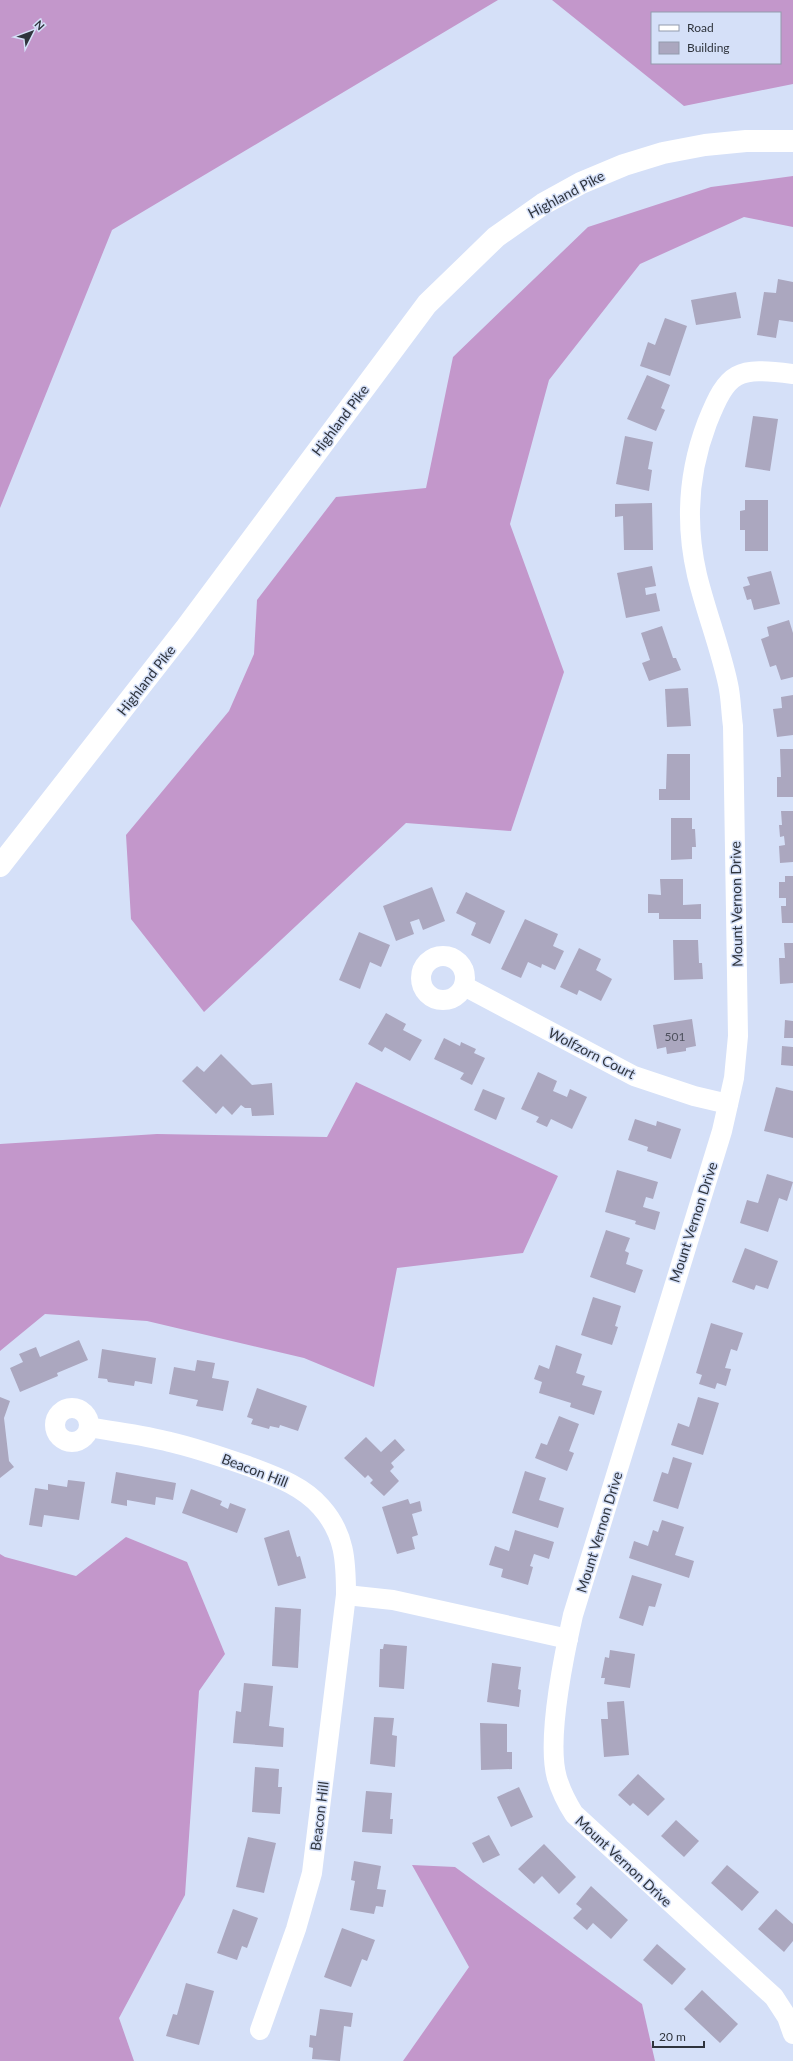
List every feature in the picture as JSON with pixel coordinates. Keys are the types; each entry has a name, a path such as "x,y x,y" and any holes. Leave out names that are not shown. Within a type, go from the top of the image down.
{"main road":[{"name":"Highland Pike","path":"0,866 185,629 427,304 496,237 543,204 581,183 624,165 663,153 705,145 746,141 793,141"}],"street":[{"name":"Mount Vernon Drive","path":"793,374 766,370 748,371 738,374 726,383 716,401 701,438 693,468 689,498 690,534 697,575 728,684 733,726 738,1036 734,1078 722,1131 671,1292 568,1639 554,1736 556,1771 564,1797 574,1814 583,1824 774,1997 787,2017 793,2034"},
{"name":"Wolfzorn Court","path":"464,986 634,1076 694,1096 728,1104"},
{"name":"Beacon Hill","path":"89,1427 169,1441 224,1458 295,1485 322,1507 333,1524 344,1550 346,1564 346,1595 312,1873 296,1929 260,2030"},
{"path":"346,1595 393,1600 568,1639"}],"shaded area":[{"path":"0,0 498,0 112,230 0,508"},
{"path":"552,0 793,0 793,84 684,106"},
{"path":"793,176 793,227 744,217 640,264 549,380 510,524 564,672 511,831 406,823 204,1012 131,919 126,835 229,711 254,654 257,600 336,497 426,488 453,357 588,227 711,187"},
{"path":"356,1082 558,1176 523,1253 397,1268 374,1387 304,1358 147,1321 45,1314 0,1351 0,1144 157,1134 327,1137"},
{"path":"126,1537 187,1562 225,1654 199,1691 185,1895 119,2018 134,2061 0,2061 0,1554 5,1557 76,1576"},
{"path":"412,1865 455,1867 642,2004 655,2061 403,2061 469,1967"}],"building":[{"path":"778,279 793,282 793,322 779,320 776,338 757,335 764,292 776,293"},
{"path":"736,292 741,318 696,325 691,300"},
{"path":"665,318 687,326 670,376 640,366 648,342 655,345"},
{"path":"647,375 670,385 661,408 665,410 656,431 627,419"},
{"path":"753,416 778,419 770,471 745,467"},
{"path":"625,436 653,442 648,469 652,470 649,491 616,484"},
{"path":"745,500 768,500 768,551 745,551 745,530 740,530 740,511 745,510"},
{"path":"652,503 653,550 624,550 623,516 615,517 615,504"},
{"path":"652,566 656,586 645,588 646,595 656,593 660,611 626,618 617,573"},
{"path":"771,571 780,604 754,610 751,599 747,600 743,587 750,585 747,577"},
{"path":"789,620 793,633 793,677 781,680 776,665 770,667 761,639 769,636 767,627"},
{"path":"662,626 673,658 676,658 681,670 649,681 642,663 650,660 641,633"},
{"path":"688,688 691,726 667,727 665,689"},
{"path":"793,695 793,735 777,737 773,709 782,708 781,697"},
{"path":"780,749 793,749 793,797 777,797 777,777 781,777"},
{"path":"667,754 690,754 690,800 659,800 659,789 666,789"},
{"path":"781,811 793,811 793,862 780,863 779,846 785,845 784,836 780,837 779,825 782,825"},
{"path":"671,818 692,818 692,829 695,829 696,847 692,847 692,859 671,860"},
{"path":"785,876 793,876 793,923 782,923 781,906 786,906 786,898 779,898 779,882 785,882"},
{"path":"660,879 683,879 683,905 701,904 701,919 659,919 659,913 648,913 648,894 661,895"},
{"path":"432,887 445,921 423,930 419,919 410,922 414,934 396,941 383,906"},
{"path":"466,892 505,911 490,944 471,935 476,923 456,913"},
{"path":"525,919 558,934 553,946 564,951 555,970 542,964 541,968 528,962 521,978 501,969"},
{"path":"359,932 390,945 381,967 370,962 360,989 339,980"},
{"path":"673,940 698,940 699,963 702,963 703,979 674,980"},
{"path":"784,943 793,943 793,983 780,984 779,958 785,958"},
{"path":"579,948 601,959 596,970 612,979 601,1001 579,990 577,995 560,987"},
{"path":"386,1013 406,1024 403,1030 422,1040 410,1061 385,1047 382,1052 368,1044"},
{"path":"692,1019 696,1046 686,1048 686,1051 667,1054 666,1047 657,1049 653,1025"},
{"path":"785,1020 793,1021 793,1038 784,1038"},
{"path":"444,1038 460,1046 461,1042 476,1049 474,1053 485,1058 472,1085 460,1079 464,1073 434,1059"},
{"path":"782,1046 793,1047 793,1066 781,1065"},
{"path":"221,1054 252,1085 272,1083 274,1115 252,1116 251,1108 245,1108 241,1105 232,1115 223,1106 216,1114 182,1081 197,1066 204,1072"},
{"path":"538,1072 557,1081 553,1091 567,1097 570,1089 587,1097 572,1129 551,1119 547,1127 536,1122 539,1117 521,1109"},
{"path":"776,1087 793,1091 793,1138 764,1131"},
{"path":"483,1089 505,1098 496,1120 474,1110"},
{"path":"635,1119 656,1126 657,1121 681,1129 671,1159 647,1151 648,1147 628,1140"},
{"path":"617,1170 658,1182 653,1199 646,1197 643,1207 660,1212 655,1230 635,1224 636,1221 605,1212"},
{"path":"767,1174 793,1182 787,1201 779,1198 768,1232 740,1223 747,1200 758,1203"},
{"path":"606,1230 630,1238 625,1251 629,1253 626,1264 643,1270 635,1293 590,1277"},
{"path":"745,1248 778,1261 768,1289 756,1285 754,1290 732,1282"},
{"path":"593,1297 621,1306 615,1326 618,1327 612,1345 581,1335"},
{"path":"711,1323 743,1333 737,1351 731,1349 725,1368 731,1369 726,1386 717,1383 715,1389 699,1384 702,1375 696,1373"},
{"path":"79,1340 88,1360 57,1373 58,1376 20,1392 10,1368 23,1362 19,1354 36,1347 40,1357"},
{"path":"556,1345 582,1354 576,1373 585,1376 582,1385 602,1391 594,1415 570,1407 571,1403 539,1393 542,1382 534,1379 539,1365 549,1369"},
{"path":"102,1349 156,1358 152,1384 135,1381 134,1386 108,1382 107,1379 98,1378"},
{"path":"197,1360 215,1363 212,1378 229,1381 223,1411 196,1406 198,1400 169,1394 174,1367 195,1371"},
{"path":"257,1388 307,1406 298,1431 280,1425 279,1428 270,1426 269,1429 251,1424 253,1419 247,1417"},
{"path":"0,1397 10,1401 4,1418 9,1461 14,1467 0,1478"},
{"path":"698,1397 719,1403 703,1455 671,1445 678,1423 689,1427"},
{"path":"559,1416 579,1424 569,1451 574,1453 567,1471 535,1458 541,1443 547,1445"},
{"path":"366,1437 381,1452 395,1439 405,1450 391,1463 394,1467 390,1471 399,1481 384,1496 370,1483 373,1480 368,1475 365,1478 344,1458"},
{"path":"673,1457 692,1463 678,1509 653,1501 662,1472 668,1474"},
{"path":"525,1471 546,1478 539,1500 564,1508 558,1528 512,1513"},
{"path":"116,1472 176,1483 173,1500 156,1497 155,1505 127,1500 127,1506 111,1503"},
{"path":"68,1480 85,1482 79,1520 44,1515 42,1527 29,1525 35,1488 48,1490 48,1484 67,1487"},
{"path":"191,1489 222,1501 220,1505 228,1509 230,1503 246,1509 237,1533 182,1513"},
{"path":"408,1499 410,1504 420,1501 422,1511 412,1514 418,1535 412,1537 415,1549 397,1554 382,1507"},
{"path":"662,1520 684,1527 675,1555 694,1561 689,1578 629,1558 634,1541 648,1546 653,1530 658,1532"},
{"path":"289,1530 297,1557 300,1556 306,1578 278,1586 264,1538"},
{"path":"515,1530 554,1542 549,1559 534,1554 530,1566 533,1567 528,1585 501,1577 503,1569 489,1565 495,1546 509,1551"},
{"path":"632,1575 662,1584 655,1607 649,1606 643,1626 619,1618"},
{"path":"275,1607 301,1609 298,1668 272,1666"},
{"path":"384,1644 407,1646 404,1689 379,1687 380,1649 383,1649"},
{"path":"610,1650 635,1654 630,1688 604,1684 605,1678 601,1678 605,1657 609,1658"},
{"path":"492,1663 521,1667 518,1689 521,1690 519,1707 487,1702"},
{"path":"244,1683 273,1686 269,1726 284,1728 283,1747 233,1743 236,1711 241,1712"},
{"path":"624,1701 629,1755 604,1757 601,1719 608,1719 607,1702"},
{"path":"374,1717 394,1718 392,1735 397,1736 395,1767 370,1764"},
{"path":"480,1723 507,1724 507,1752 512,1752 512,1769 481,1770"},
{"path":"255,1767 279,1769 278,1787 282,1787 280,1814 252,1812"},
{"path":"638,1774 665,1799 648,1816 633,1803 630,1806 618,1795"},
{"path":"519,1787 533,1817 511,1827 497,1797"},
{"path":"366,1791 392,1793 390,1819 393,1819 392,1834 362,1832"},
{"path":"676,1820 699,1841 684,1857 661,1836"},
{"path":"489,1835 500,1855 483,1863 472,1843"},
{"path":"248,1837 276,1843 264,1893 236,1887"},
{"path":"544,1844 576,1877 559,1894 542,1876 534,1884 518,1869"},
{"path":"354,1861 381,1866 377,1889 386,1890 383,1907 376,1906 374,1914 350,1910 355,1881 351,1880"},
{"path":"727,1865 759,1892 742,1911 711,1883"},
{"path":"591,1886 628,1920 611,1939 593,1923 587,1930 573,1918 582,1909 576,1904"},
{"path":"233,1909 258,1918 247,1948 242,1946 237,1960 217,1953"},
{"path":"776,1909 793,1924 793,1941 784,1952 758,1929"},
{"path":"342,1928 375,1940 367,1961 362,1959 351,1987 324,1977"},
{"path":"657,1944 686,1969 672,1985 643,1960"},
{"path":"186,1983 214,1991 199,2045 166,2036 173,2014 177,2015"},
{"path":"702,1990 738,2024 720,2043 684,2009"},
{"path":"320,2009 353,2013 351,2027 344,2026 340,2061 312,2059 313,2048 309,2047 310,2035 316,2036"}]}
